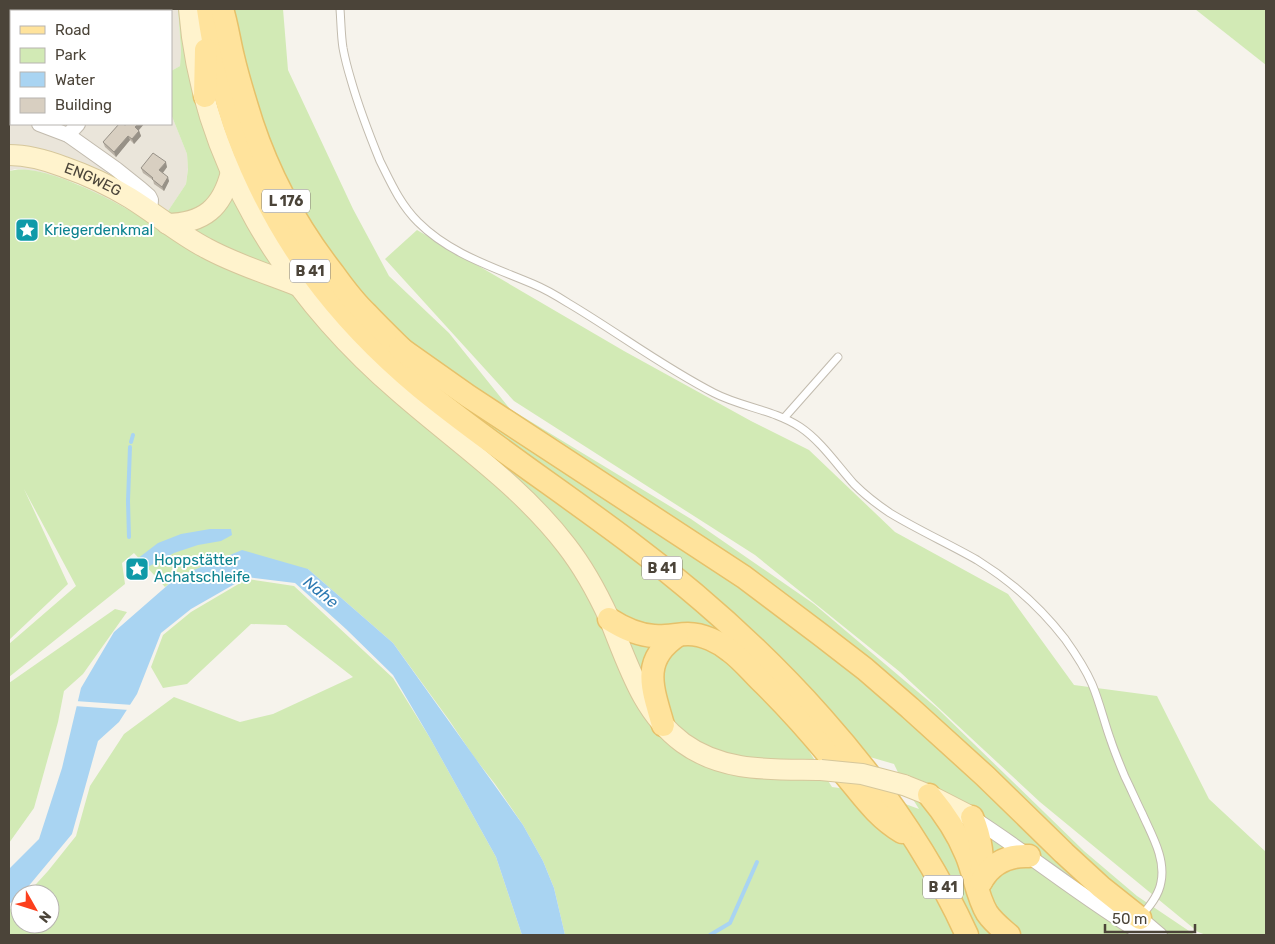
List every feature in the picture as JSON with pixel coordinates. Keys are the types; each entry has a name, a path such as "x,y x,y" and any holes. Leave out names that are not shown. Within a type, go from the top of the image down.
{"main road":[{"name":"L 176","path":"189,9 195,55 215,132 245,202 279,259 298,286 335,331 376,372 496,472 543,517 565,543 591,582 639,690 662,725 686,745 708,757 725,763 757,769 821,770 862,774 904,785 929,795 972,817"},
{"name":"L 176","path":"205,96 207,9"},
{"name":"B 41","path":"207,9 218,66 237,132 252,170 282,230 329,296 354,325 419,386 629,542 720,616 754,647 816,712 864,768 893,807 942,885 967,935"},
{"name":"L 176","path":"225,14 232,54 252,124 264,157 298,224 319,255 366,314 519,462"},
{"name":"ENGWEG","path":"9,155 33,157 48,161 93,178 128,197 208,250 298,286"},
{"path":"167,224 182,224 196,219 209,211 220,200 227,187 231,172"},
{"path":"400,348 468,396 744,577 822,635 910,708 979,771 1142,927"},
{"path":"609,619 641,634 665,637 689,634 700,636 712,640 731,651 792,713 869,805 895,828 915,841"},
{"path":"662,725 651,685 652,669 658,654 676,636"},
{"path":"929,795 950,822 981,887"},
{"path":"972,817 982,851 981,887 983,904 988,914 1009,935"},
{"path":"981,887 990,868 1002,860 1015,856 1030,856"}],"street":[{"path":"42,125 68,135 116,169 149,196 151,200 150,211"},
{"path":"68,135 77,125"},
{"path":"972,817 1030,856 1090,901 1160,935"}],"lane":[{"path":"340,9 343,50 358,107 392,186 405,207 420,224 457,251 537,286 584,312 692,382 718,396 784,418 800,427 811,436 856,486 873,500 911,525 979,561 1029,598 1046,616 1082,664 1092,684 1117,758 1160,857 1162,868 1160,886 1142,927"},
{"path":"784,418 838,357"}],"shaded area":[{"path":"9,9 178,9 181,51 180,66 172,70 172,10 10,10 10,125 172,125 172,116 187,154 186,184 158,226 78,184 30,170 15,169 9,171"}],"green space":[{"path":"178,9 283,9 288,70 353,209 389,276 449,333 510,409 691,519 814,604 937,708 1084,851 1137,896 1195,935 565,935 554,888 543,861 523,825 495,784 393,643 308,569 177,577 165,587 134,553 122,563 125,584 9,677 9,644 76,586 24,489 68,584 9,640 9,171 24,169 43,172 64,179 126,208 158,226 186,184 187,154 172,116 172,70 180,66 181,51","holes":["809,751 863,755 894,764 919,809 897,801 854,790 832,787"]},
{"path":"1195,9 1266,9 1266,65"},
{"path":"417,230 624,351 751,421 809,450 895,532 1008,594 1074,685 1157,696 1209,799 1266,852 1266,935 1206,935 1198,932 1040,802 900,672 755,555 514,401 385,259"},
{"path":"247,579 294,586 393,678 430,738 496,857 522,935 9,935 10,909 10,934 60,934 60,884 36,884 76,836 90,786 124,734 174,697 240,722 273,714 353,677 286,625 251,624 187,684 163,688 151,667 163,635 191,612"},
{"path":"115,609 127,612 83,674 64,691 58,722 34,808 9,843 9,683"}],"water":[{"path":"210,529 231,529 232,535 221,541 198,545 174,553 146,568 137,559 158,543 181,534"},
{"name":"Nahe","path":"242,550 308,569 393,643 523,825 543,861 554,888 565,935 522,935 496,857 393,675 295,583 247,577 191,609 161,633 137,694 119,722 98,741 72,834 30,884 10,884 9,904 9,869 39,839 62,768 81,688 114,632 177,577"}],"pier":[{"path":"75,701 133,705 129,710 74,706"}],"building":[{"path":"10,30 10,47 9,47"},
{"path":"118,125 137,125 135,127 139,131 132,139 128,136 114,152 103,142"},
{"path":"153,153 166,162 159,170 168,177 162,187 141,168"}],"waterway":[{"path":"131,442 133,435"},
{"path":"129,537 130,447"},
{"path":"710,935 730,923 757,862"}],"place":[{"name":"Kriegerdenkmal","path":"27,230"},
{"name":"Hoppstätter Achatschleife","path":"137,569"}]}
